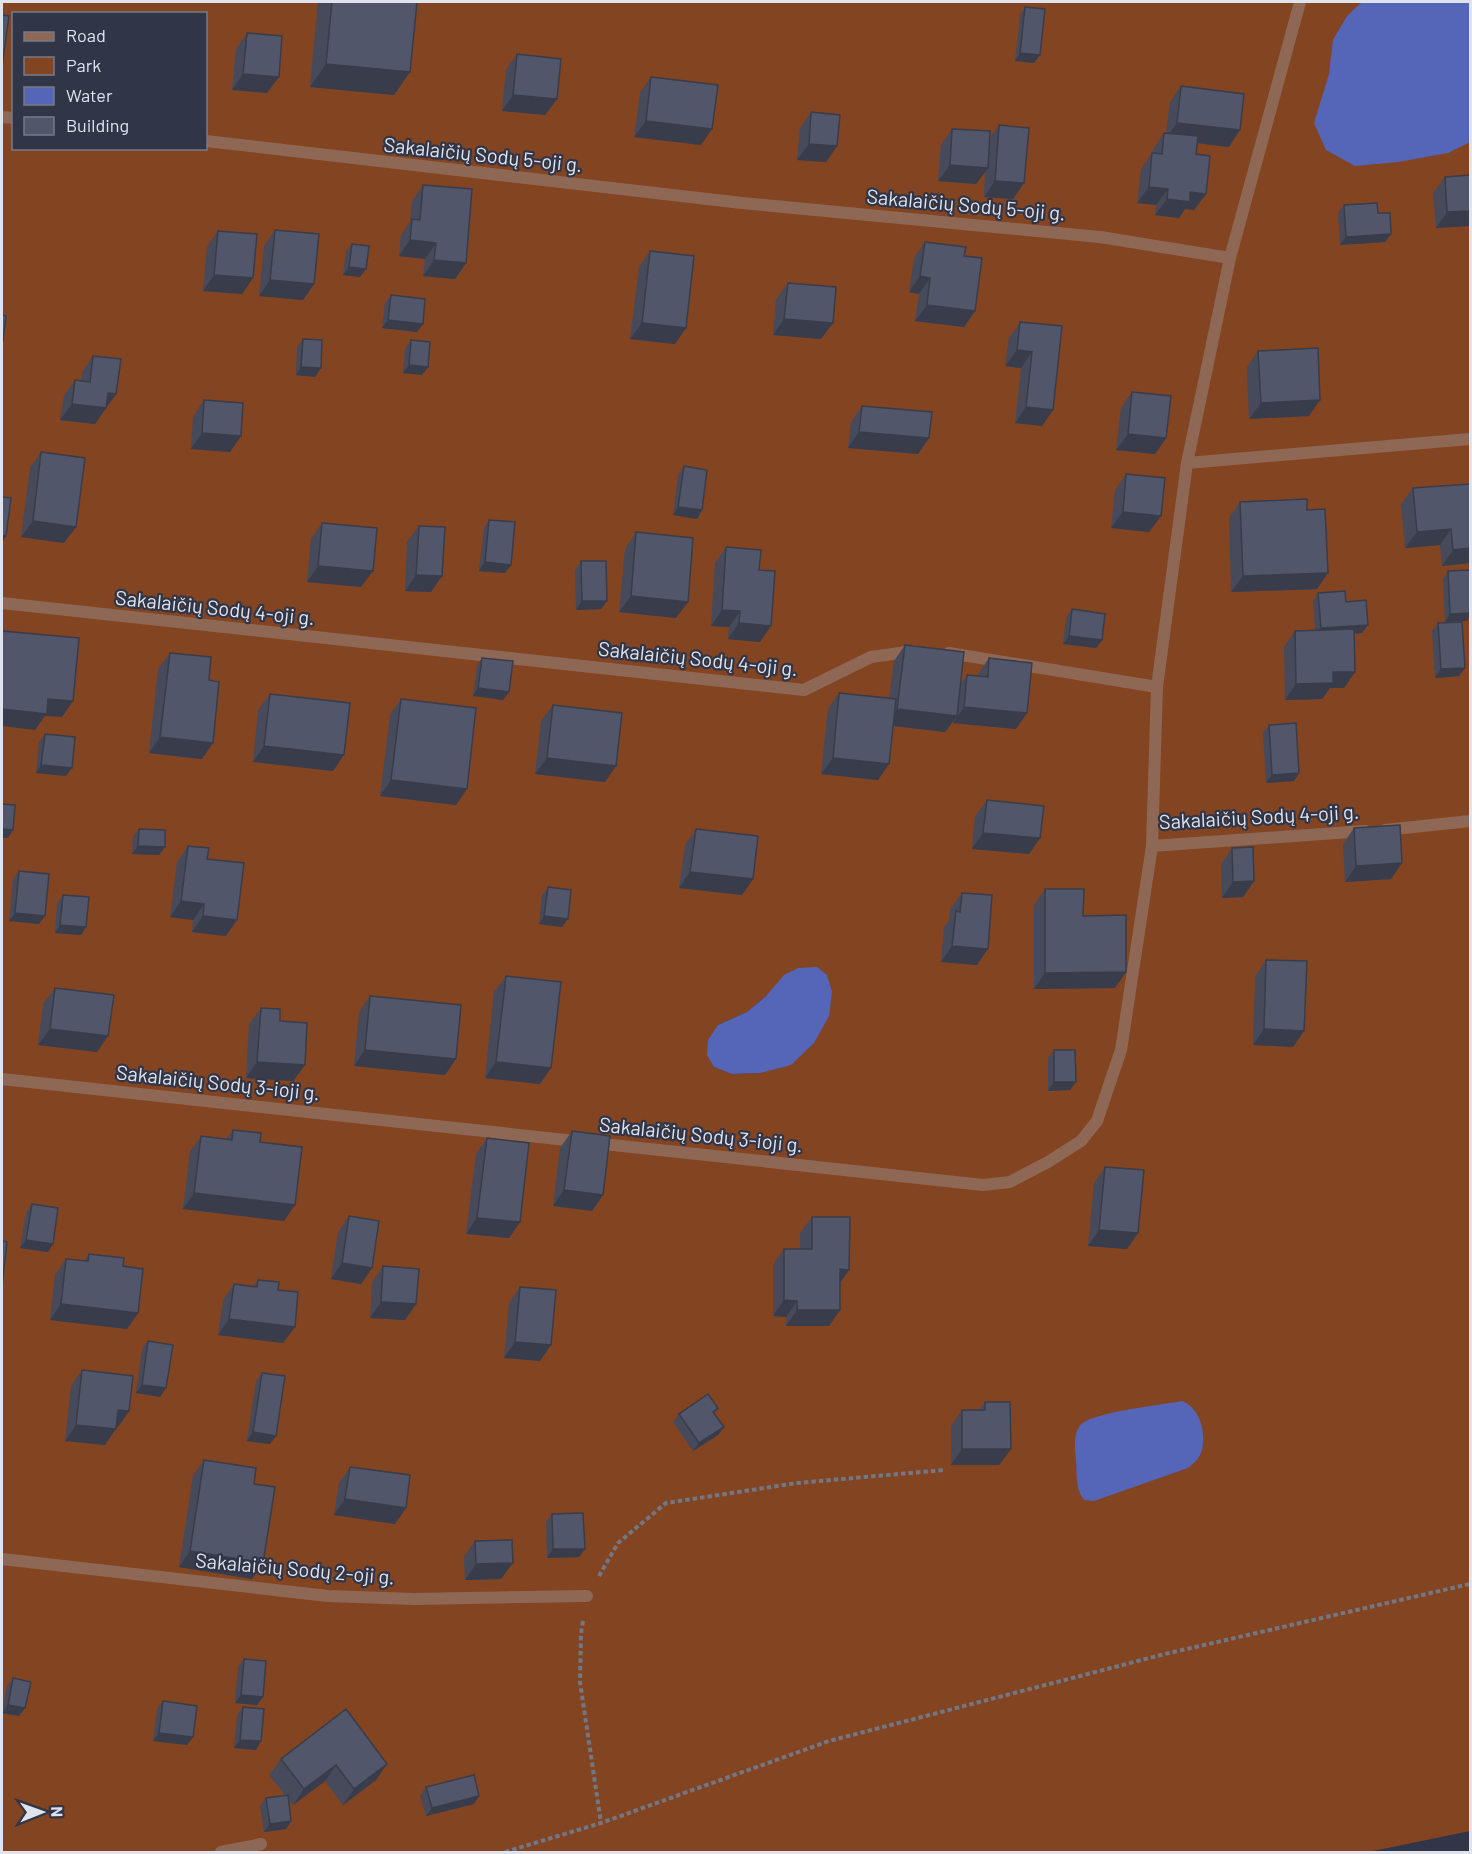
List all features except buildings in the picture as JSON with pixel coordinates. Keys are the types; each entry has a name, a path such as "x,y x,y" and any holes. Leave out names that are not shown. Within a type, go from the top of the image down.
{"street":[{"path":"1156,687 1187,464 1230,258 1300,2"},
{"name":"Sakalaičių Sodų 5-oji g.","path":"207,141 742,204 1100,237 1230,258"},
{"path":"1187,464 1470,439"},
{"name":"Sakalaičių Sodų 4-oji g.","path":"2,603 804,690 871,657 935,650 1156,687 1152,846 1392,830 1470,821"},
{"name":"Sakalaičių Sodų 3-ioji g.","path":"2,1079 983,1185 1010,1182 1081,1141 1097,1121 1121,1050 1152,846"},
{"name":"Sakalaičių Sodų 2-oji g.","path":"2,1559 328,1596 414,1599 586,1596"},
{"path":"221,1852 261,1844"}],"path":[{"path":"601,1823 580,1682 581,1634 586,1596 618,1544 666,1503 797,1483 944,1470"},
{"path":"505,1852 601,1823 829,1741 1165,1654 1470,1584"}],"green space":[{"path":"2,2 1470,2 1470,1831 1368,1852 2,1852","holes":["766,996 760,1073 732,1074 714,1067 718,1025 747,1012"]}],"water":[{"path":"1362,2 1470,2 1470,142 1448,153 1398,162 1355,166 1326,150 1314,123 1329,74 1333,40 1347,16"},
{"path":"817,967 827,975 832,992 829,1016 814,1043 791,1065 760,1073 732,1074 714,1067 707,1055 708,1040 718,1025 747,1012 766,996 784,975 798,968"},
{"path":"1182,1401 1193,1409 1202,1428 1202,1450 1195,1462 1188,1468 1094,1501 1084,1500 1079,1491 1077,1476 1075,1443 1079,1427 1096,1417 1110,1413"}]}
